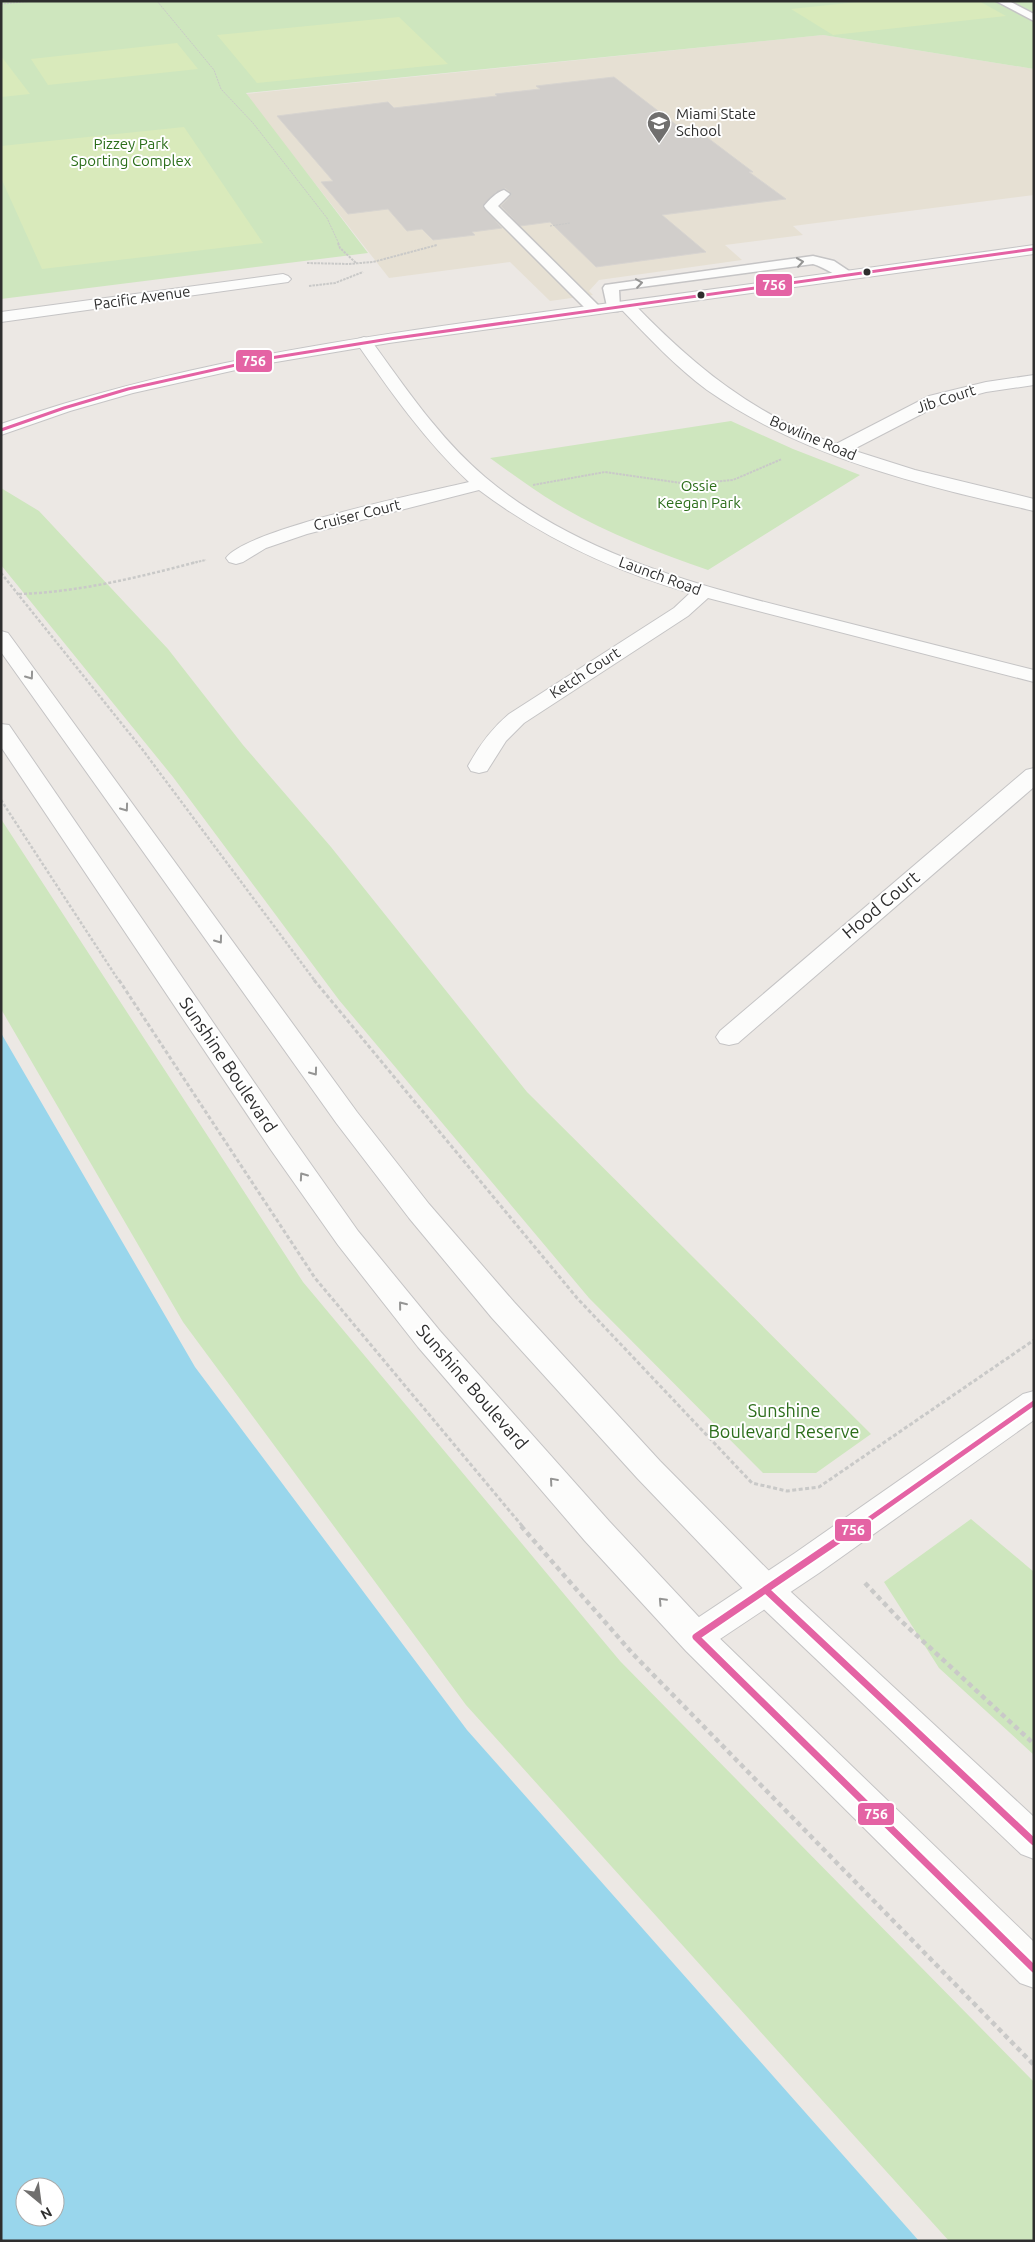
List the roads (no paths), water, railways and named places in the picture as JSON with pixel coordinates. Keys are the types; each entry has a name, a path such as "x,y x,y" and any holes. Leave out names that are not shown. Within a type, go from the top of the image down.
{"street":[{"path":"1,430 107,395 196,372 279,355 1034,249"},
{"name":"Pacific Avenue","path":"1,317 282,279"},
{"name":"Bowline Road","path":"620,307 714,387 768,418 838,450 941,483 1034,505"},
{"name":"Launch Road","path":"364,342 451,455 488,488 538,523 615,560 704,592 1034,676"},
{"name":"Jib Court","path":"838,450 935,400 986,387 1034,380"},
{"name":"Cruiser Court","path":"236,558 259,544 285,534 488,488"},
{"name":"Ketch Court","path":"479,766 491,742 512,722 681,612 704,592"},
{"path":"1,637 347,1118 418,1212 503,1310 649,1470 766,1590 1034,1842"},
{"name":"Sunshine Boulevard","path":"1,730 269,1127 348,1238 436,1346 597,1531 696,1637 1034,1969"},
{"name":"Hood Court","path":"730,1037 1034,775"},
{"path":"696,1637 1034,1403"}],"lane":[{"path":"1001,1 1034,18"},
{"path":"504,194 491,206 595,310"},
{"path":"620,307 610,288 813,260 829,264 848,275"}],"water":[{"path":"1,1033 195,1367 467,1730 919,2241 1,2241"}],"place":[{"name":"Miami State School","path":"659,144"}],"park label":[{"name":"Pizzey Park Sporting Complex","path":"131,152"},
{"name":"Ossie Keegan Park","path":"699,494"},
{"name":"Sunshine Boulevard Reserve","path":"784,1421"}]}
